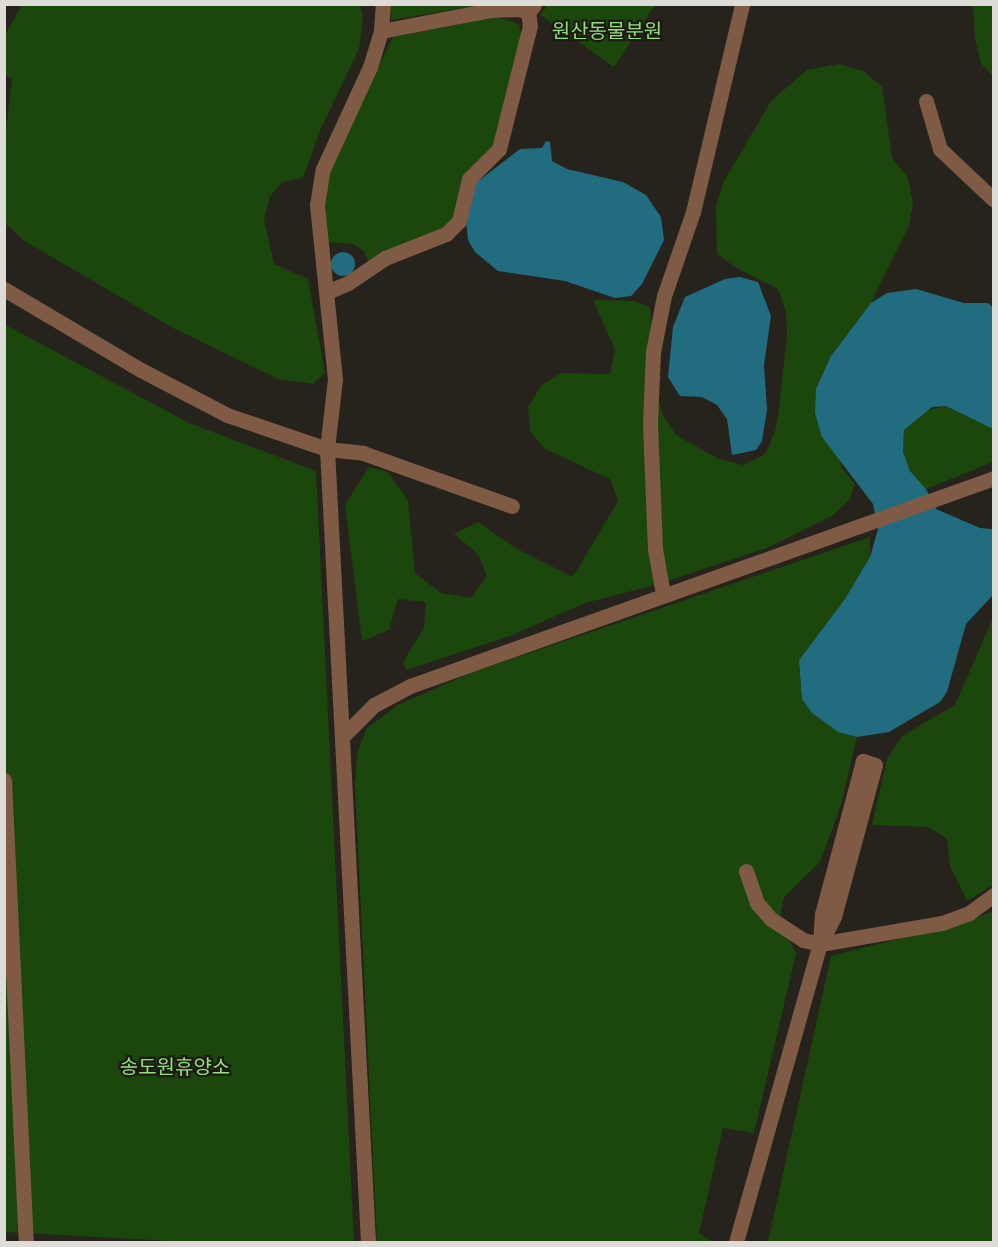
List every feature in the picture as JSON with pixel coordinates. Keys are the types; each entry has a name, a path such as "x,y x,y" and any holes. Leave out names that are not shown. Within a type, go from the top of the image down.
{"street":[{"path":"368,1242 327,449 335,379 327,292 319,245 318,186 370,68 381,31 383,4"},
{"path":"663,594 655,549 651,458 653,352 664,296 693,212 740,11 726,4"},
{"path":"327,292 348,283 385,258 447,234 459,220 469,179 499,149 530,26 531,8 490,10 381,31"},
{"path":"927,101 940,149 993,200"},
{"path":"4,290 141,370 227,415 327,449 363,453 512,506"},
{"path":"343,736 374,705 410,686 993,478"},
{"path":"736,1242 820,944 834,917 875,765 863,761 822,914 820,944"},
{"path":"4,780 26,1242"},
{"path":"746,871 757,903 771,919 803,940 820,944 871,938 942,923 969,913 993,895"}],"green space":[{"path":"390,4 481,5 391,20"},
{"path":"22,5 360,5 363,15 359,49 321,128 303,178 282,182 270,196 264,220 274,264 308,279 325,373 312,384 278,379 173,328 23,240 5,223 4,147 12,79 5,75 5,35"},
{"name":"원산동물분원","path":"548,5 655,5 614,67 540,15"},
{"path":"973,5 993,5 993,77 981,63 975,39"},
{"path":"497,17 519,24 522,38 493,148 457,215 448,225 369,264 364,251 353,244 326,242 324,201 328,170 393,37"},
{"path":"839,64 863,71 882,87 892,158 908,178 913,203 909,226 871,303 831,356 841,467 855,484 849,500 832,516 767,548 655,585 585,603 510,636 406,670 403,662 424,628 426,602 398,599 389,630 362,641 345,505 369,467 388,472 408,501 415,573 441,593 471,598 487,576 478,554 454,534 478,522 517,549 573,577 618,501 610,479 545,449 530,431 528,407 541,386 561,373 610,374 615,350 593,300 635,301 650,307 656,391 663,415 676,435 719,459 743,465 765,454 775,432 779,407 787,336 786,312 778,289 736,268 717,254 716,206 723,183 771,101 807,70"},
{"name":"송도원휴양소","path":"4,324 189,423 316,471 354,1242 190,1242 5,1232"},
{"path":"946,406 993,429 993,462 926,489 910,471 903,452 904,430 921,412"},
{"path":"870,537 870,557 845,599 799,660 802,699 812,713 838,732 857,737 841,805 820,862 784,897 779,923 796,953 754,1133 723,1128 699,1233 712,1242 377,1242 355,785 357,753 367,728 398,705 468,674"},
{"path":"993,618 993,885 967,901 950,866 947,839 929,827 872,825 887,759 902,736 955,705"},
{"path":"993,911 993,1242 768,1242 831,956 966,922"}],"water":[{"path":"546,141 550,142 552,161 567,169 623,182 646,195 661,217 664,240 642,284 631,296 615,298 565,281 498,271 475,252 468,240 466,220 472,186 520,149 542,148"},
{"path":"343,252 351,256 355,264 351,272 343,276 335,272 331,264 335,256"},
{"path":"740,277 758,282 771,316 764,365 767,410 762,441 756,450 732,455 727,419 717,405 702,397 680,396 668,377 673,327 685,297 725,279"},
{"path":"916,289 964,303 988,303 994,308 993,429 946,406 932,407 904,430 903,452 910,471 926,489 936,509 980,528 993,529 993,595 966,624 947,692 940,702 889,732 857,737 838,732 812,713 802,699 799,660 845,599 870,557 878,529 873,504 822,437 815,413 816,389 831,356 871,303 887,293"}]}
